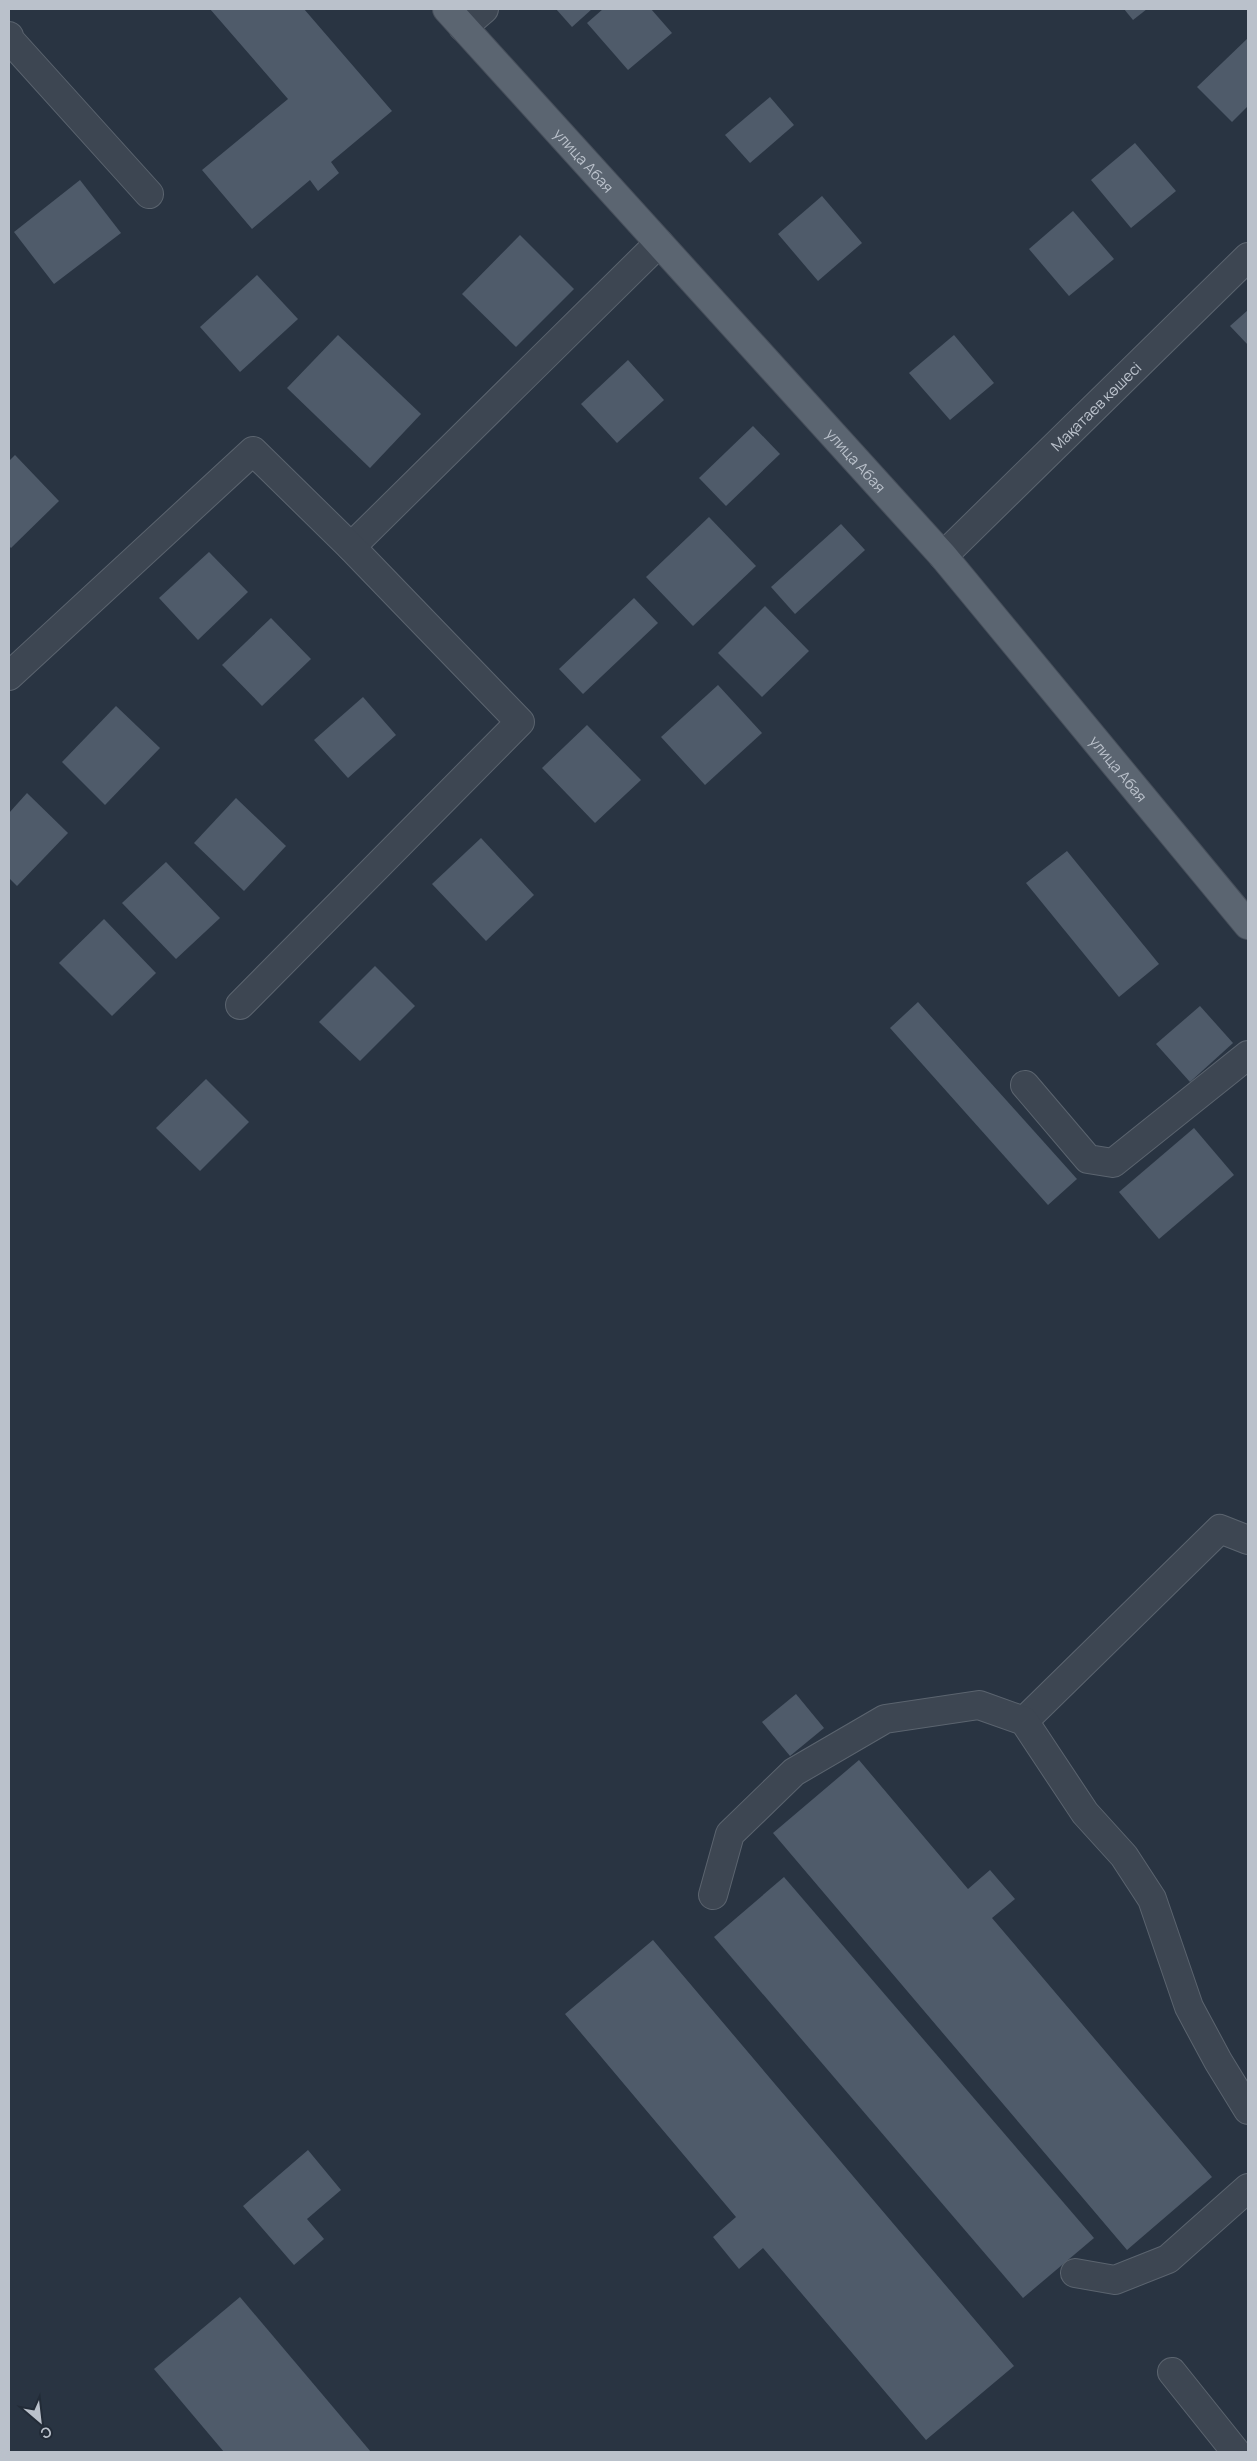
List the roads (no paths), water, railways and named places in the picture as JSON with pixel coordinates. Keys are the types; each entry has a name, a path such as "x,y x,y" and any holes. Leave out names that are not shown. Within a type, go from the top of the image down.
{"main road":[{"name":"улица Абая","path":"455,18 942,556 1248,925"}],"street":[{"path":"455,18 484,9"},
{"path":"9,36 149,194"},
{"path":"351,547 659,243"},
{"name":"Мақатаев көшесі","path":"942,556 1248,257"},
{"path":"9,676 254,451 351,547 520,722 240,1005"},
{"path":"1025,1085 1088,1159 1113,1163 1248,1055"},
{"path":"1024,1721 1220,1529 1248,1540"},
{"path":"713,1895 730,1834 794,1772 885,1719 979,1705 1024,1721 1085,1813 1124,1856 1152,1899 1189,2008 1248,2110"},
{"path":"1075,2273 1115,2280 1168,2258 1248,2188"},
{"path":"1172,2372 1236,2452"}]}
